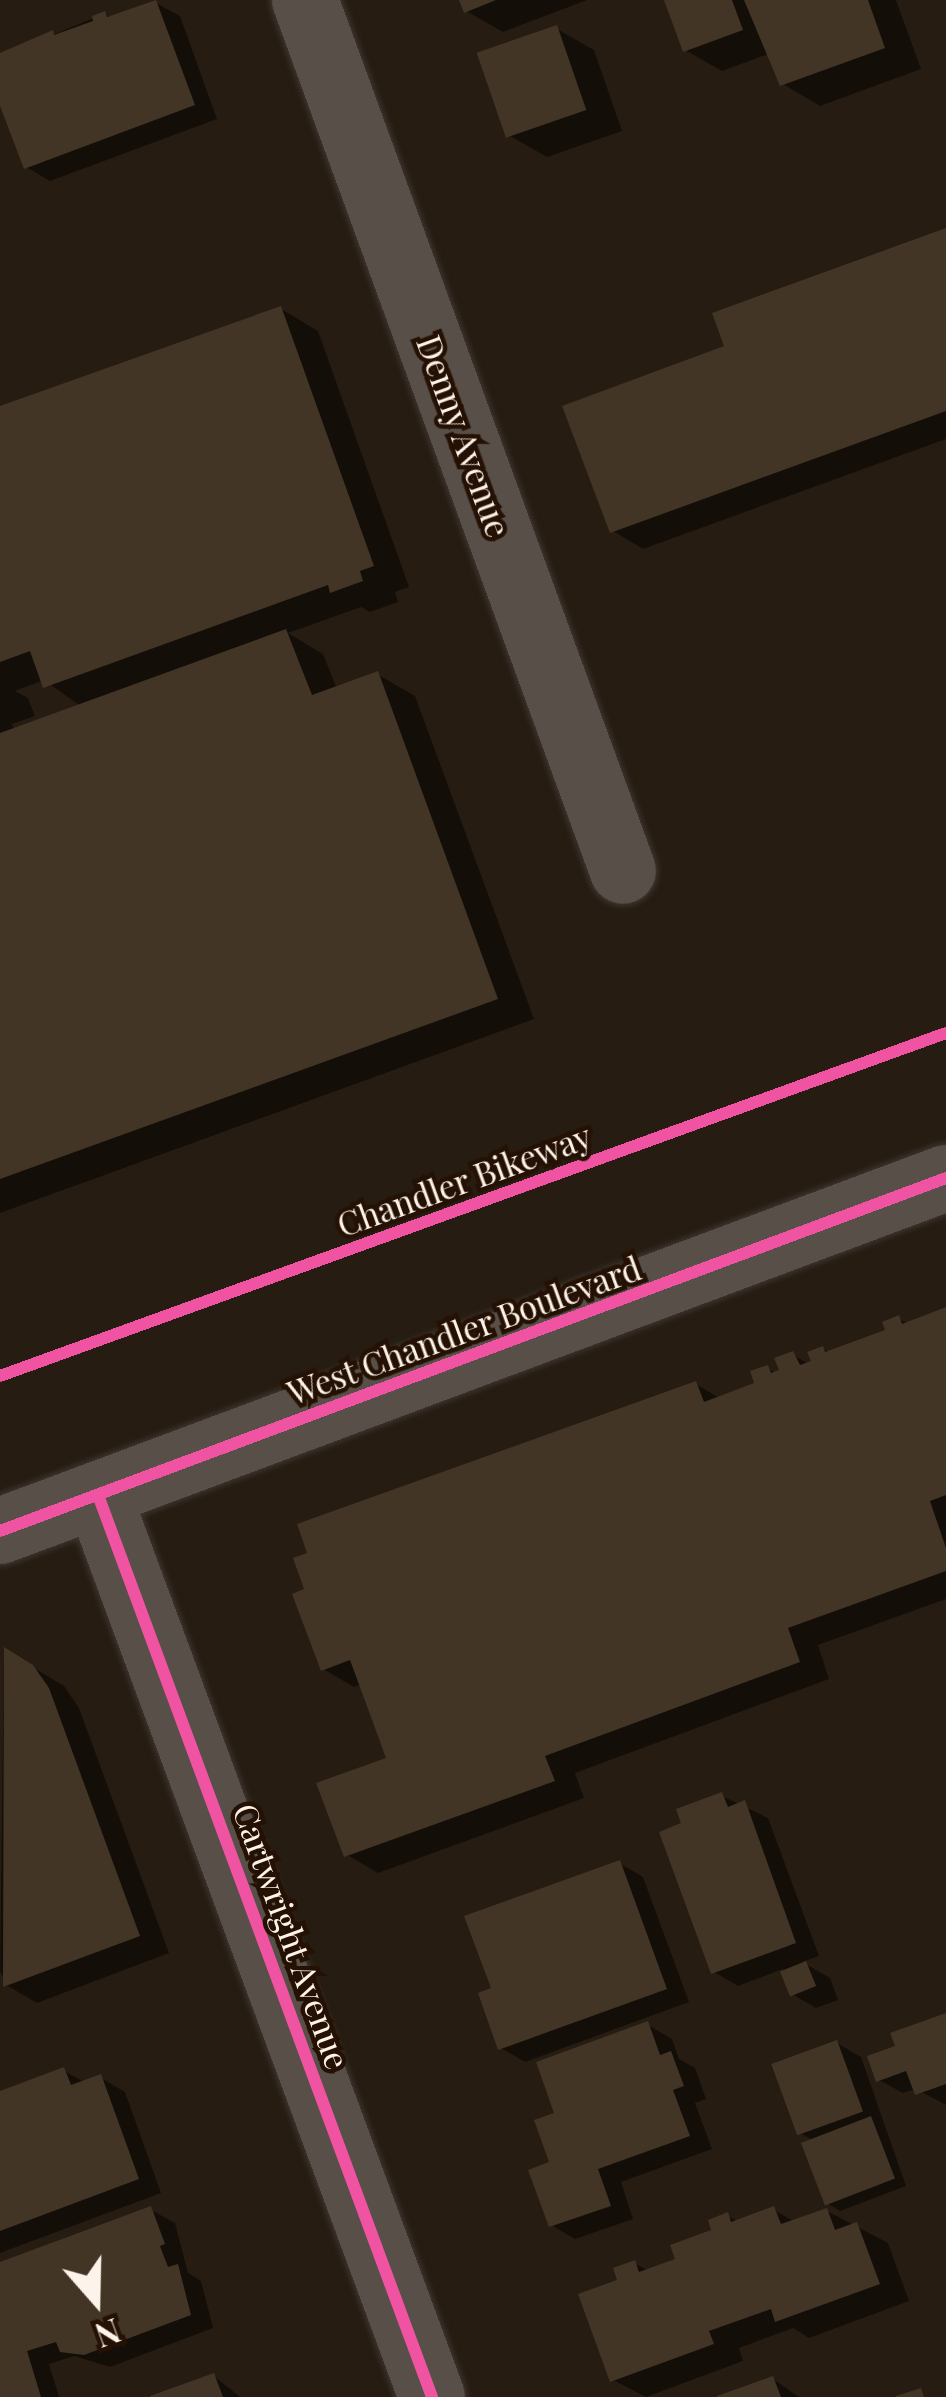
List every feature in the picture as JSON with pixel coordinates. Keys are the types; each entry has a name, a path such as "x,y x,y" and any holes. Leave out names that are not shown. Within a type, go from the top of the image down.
{"street":[{"name":"Denny Avenue","path":"305,0 623,871"},
{"name":"West Chandler Boulevard","path":"0,1531 946,1178"},
{"name":"Cartwright Avenue","path":"98,1495 432,2397"}],"building":[{"path":"156,0 195,105 24,169 0,106 0,53 53,30 54,35 93,21 92,16 105,11 107,17"},
{"path":"459,0 496,0 464,13"},
{"path":"664,0 732,0 743,30 683,52"},
{"path":"744,0 868,0 885,48 780,86"},
{"path":"557,25 586,110 506,138 477,53"},
{"path":"946,228 946,411 610,533 562,406 724,346 712,313"},
{"path":"281,306 374,566 360,571 363,581 330,593 328,585 43,688 30,651 0,662 0,406"},
{"path":"286,629 312,695 378,671 498,999 0,1179 0,733"},
{"path":"946,1307 946,1495 930,1501 946,1548 946,1571 788,1628 800,1662 545,1756 555,1781 344,1857 316,1783 386,1758 350,1660 321,1671 292,1594 304,1589 293,1558 307,1553 297,1524 696,1381 704,1402 754,1383 750,1371 768,1365 771,1373 779,1370 774,1358 793,1351 800,1365 811,1361 807,1352 823,1346 825,1352 885,1330 882,1322 899,1315 902,1324"},
{"path":"4,1647 33,1665 49,1688 140,1936 3,1987"},
{"path":"722,1792 728,1807 745,1800 796,1943 711,1974 659,1832 681,1823 676,1809"},
{"path":"620,1860 667,1989 498,2050 478,1993 491,1988 464,1916"},
{"path":"806,1961 816,1986 790,1997 780,1971"},
{"path":"946,2013 946,2084 915,2095 906,2071 876,2082 867,2056 895,2046 890,2033"},
{"path":"648,2021 660,2055 671,2051 684,2086 673,2090 690,2136 598,2169 611,2206 549,2227 528,2170 549,2162 534,2120 554,2113 536,2062"},
{"path":"837,2040 863,2111 797,2135 771,2064"},
{"path":"64,2067 71,2085 101,2074 139,2179 0,2231 0,2091"},
{"path":"871,2116 895,2179 825,2205 801,2143"},
{"path":"151,2206 168,2267 178,2264 191,2315 84,2355 60,2352 56,2342 27,2351 41,2397 0,2397 0,2262"},
{"path":"774,2206 781,2224 827,2208 835,2230 857,2222 880,2284 775,2322 771,2309 709,2331 714,2344 610,2382 578,2294 617,2280 613,2268 635,2260 639,2272 675,2259 670,2245 711,2230 708,2220 728,2212 731,2222"},
{"path":"214,2373 223,2397 150,2397 150,2396"},
{"path":"773,2376 781,2397 717,2397 717,2396"},
{"path":"921,2388 924,2397 896,2397 896,2396"}],"cycle path":[{"name":"Chandler Bikeway","path":"0,1376 946,1033"},
{"path":"0,1531 946,1178"},
{"path":"98,1495 432,2397"}]}
